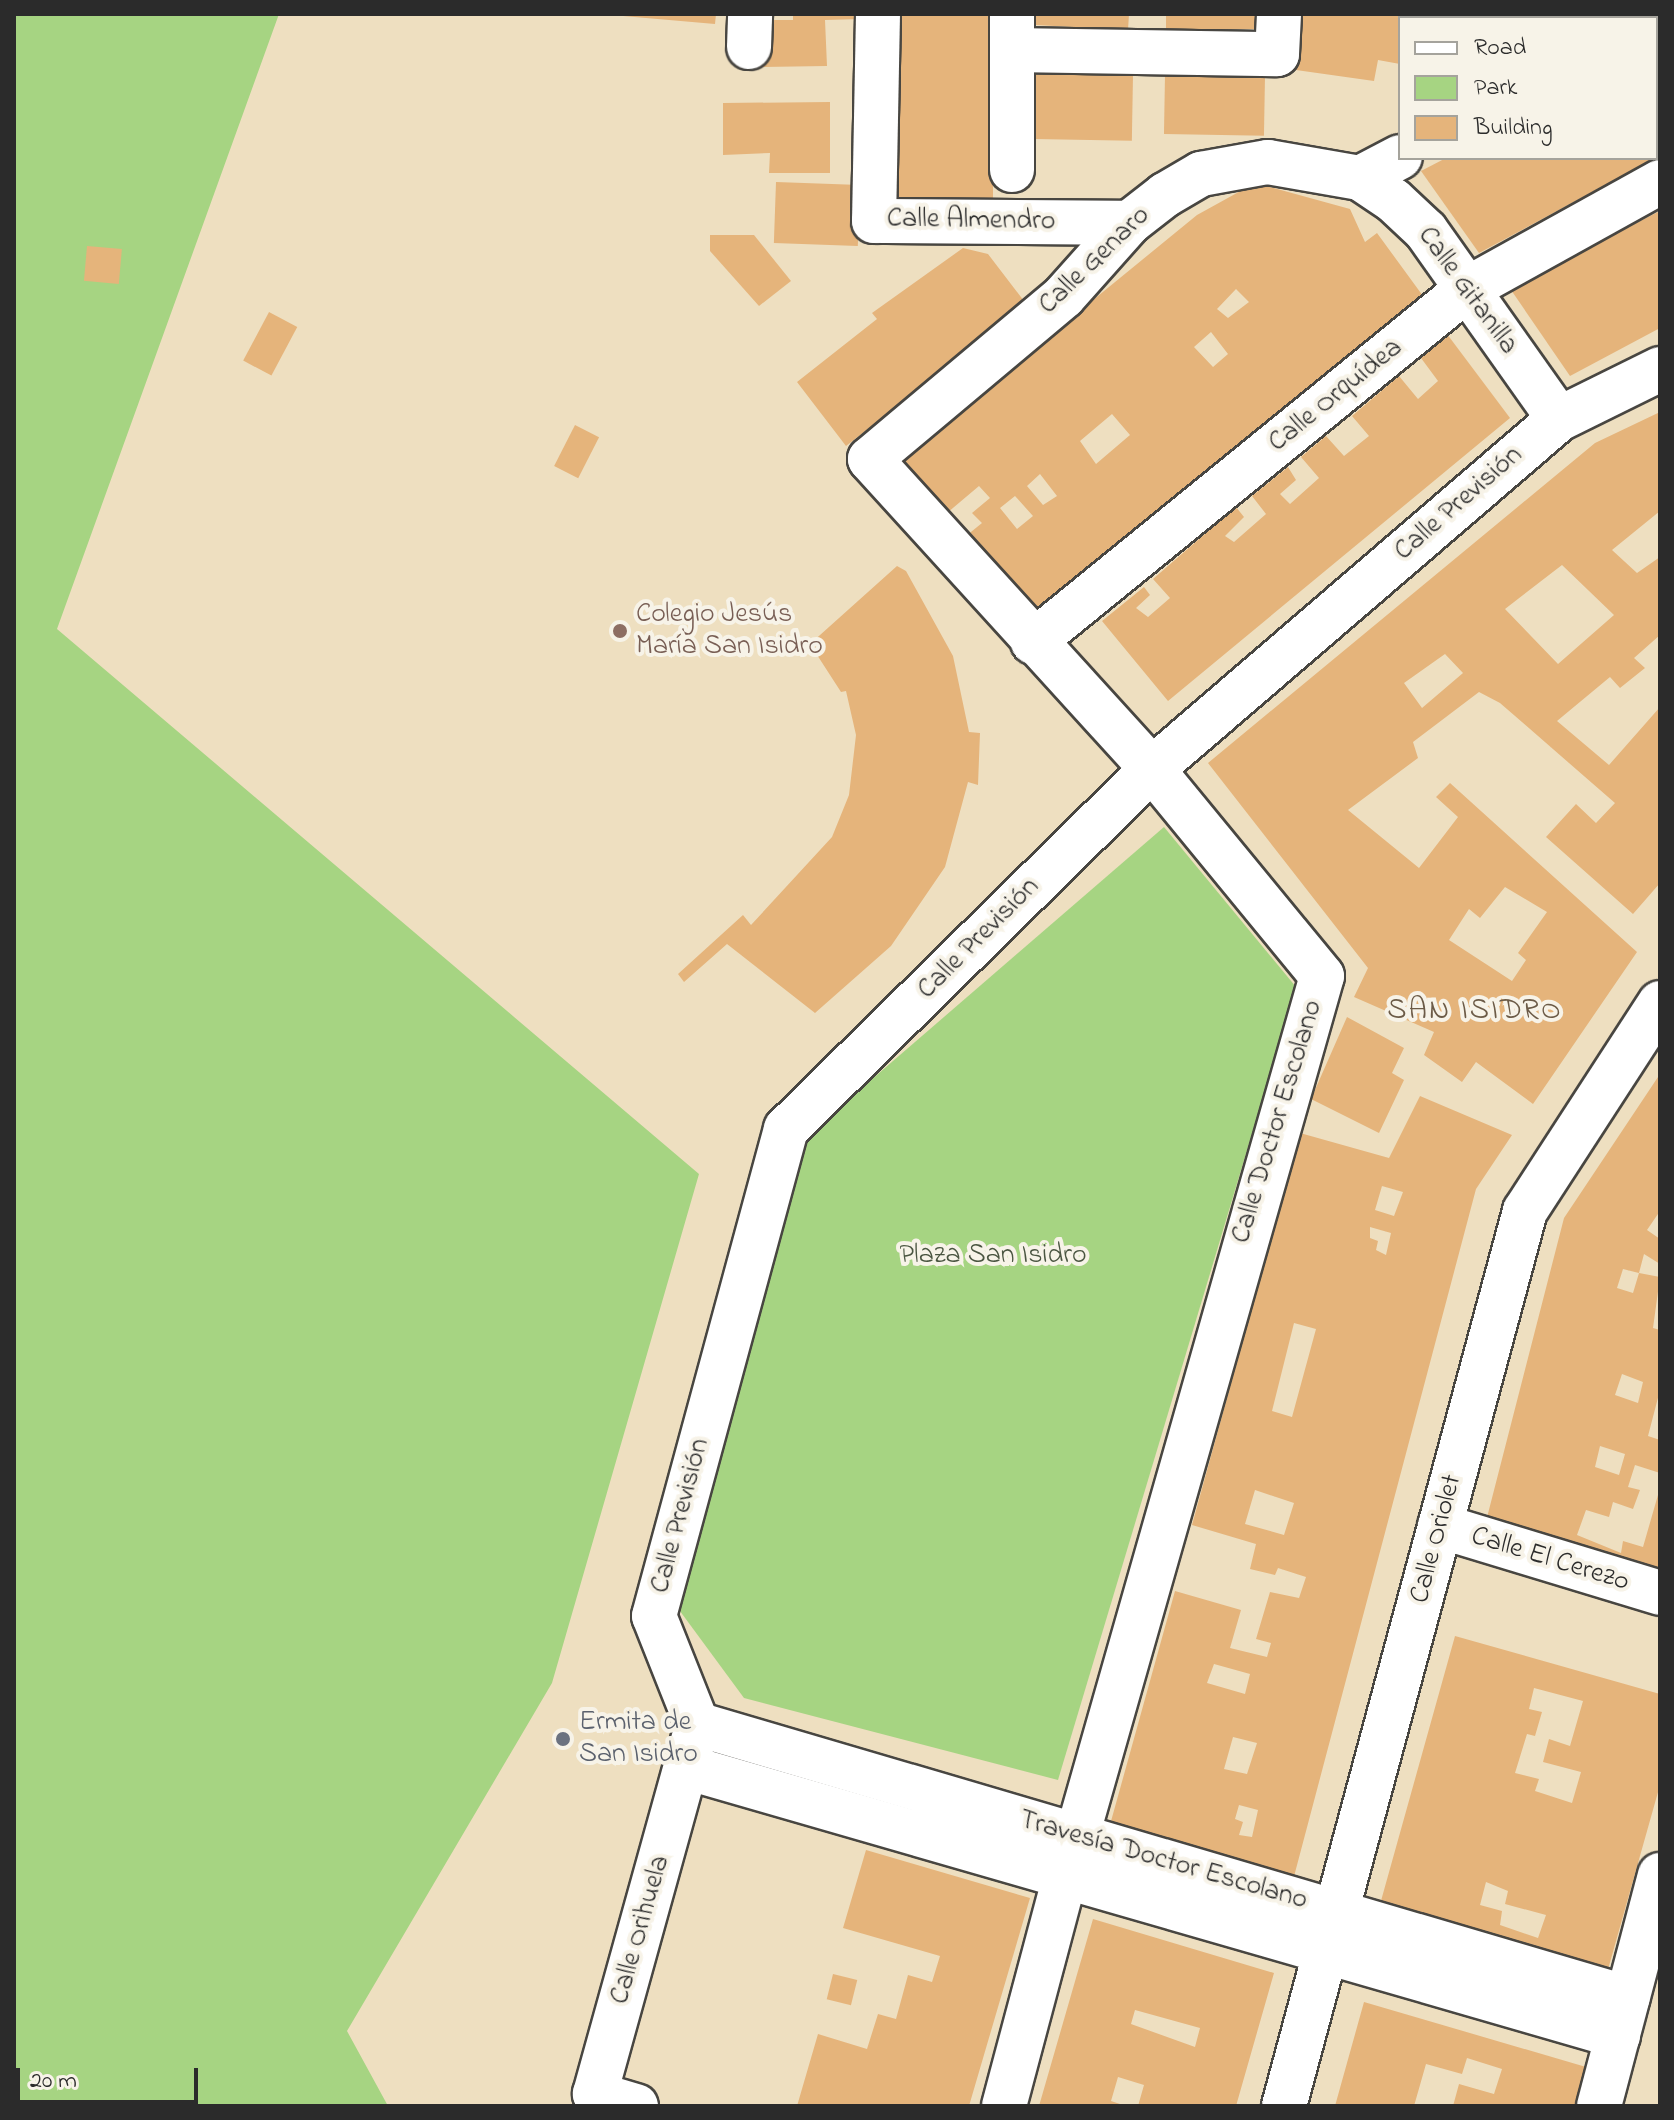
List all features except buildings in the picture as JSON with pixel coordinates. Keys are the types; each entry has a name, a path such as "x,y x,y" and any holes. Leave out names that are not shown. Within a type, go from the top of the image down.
{"street":[{"name":"Calle Almendro","path":"878,14 874,221 1129,223"},
{"path":"1012,170 1012,32 1278,34"},
{"path":"1360,178 1398,158"},
{"name":"Calle Genaro","path":"870,459 1064,296 1129,223 1201,174 1232,165 1268,162 1360,178"},
{"name":"Calle Gitanilla","path":"1360,178 1426,231 1559,419"},
{"name":"Calle Orquídea","path":"1033,642 1467,289 1660,182"},
{"name":"Calle Previsión","path":"697,1724 654,1616 786,1129 1152,769 1559,419 1660,369"},
{"name":"Calle Doctor Escolano","path":"870,459 1033,642 1152,769 1322,976 1077,1836"},
{"name":"Calle Oriolet","path":"1284,2106 1525,1211 1660,1003"},
{"name":"Calle El Cerezo","path":"1440,1526 1660,1593"},
{"name":"Calle Orihuela","path":"605,2102 697,1724"},
{"name":"Travesía Doctor Escolano","path":"697,1724 1077,1836 1331,1932 1623,2017"},
{"path":"686,1767 1065,1877 1331,1932"},
{"path":"1599,2106 1660,1875"},
{"path":"1004,2106 1065,1877"}],"green space":[{"path":"14,14 279,14 57,629 699,1174 552,1683 347,2031 388,2106 14,2106"},
{"name":"Plaza San Isidro","path":"1164,827 1296,987 1058,1780 744,1698 677,1607 805,1137"}],"place":[{"name":"Colegio Jesús María San Isidro","path":"620,631"},
{"name":"Ermita de San Isidro","path":"563,1739"}],"district":[{"name":"SAN ISIDRO","path":"1475,1011"}]}
